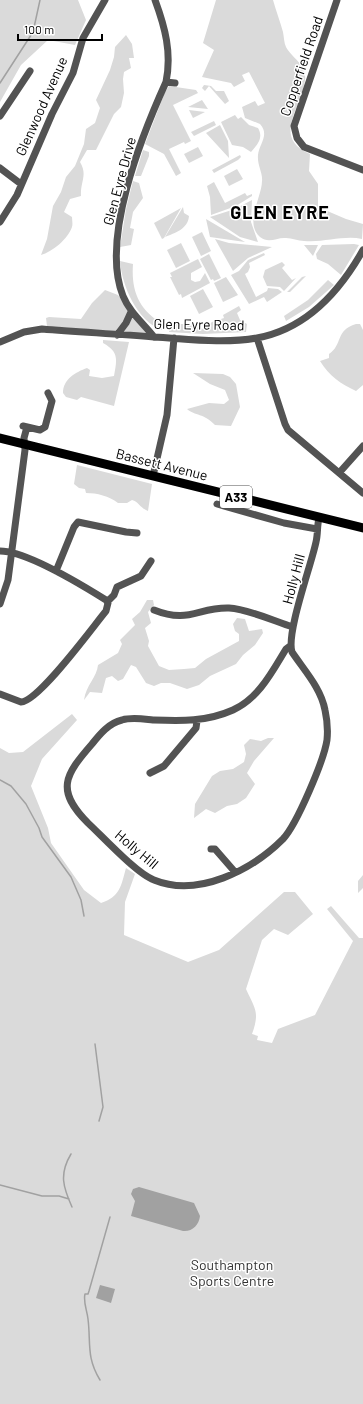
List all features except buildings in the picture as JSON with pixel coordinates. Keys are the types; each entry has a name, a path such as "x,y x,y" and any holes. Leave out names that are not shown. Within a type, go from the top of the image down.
{"main road":[{"name":"Bassett Avenue","path":"0,438 363,528"}],"street":[{"name":"Glenwood Avenue","path":"0,222 17,195 52,114 73,74 84,38 105,0"},
{"name":"Glen Eyre Drive","path":"154,337 131,312 118,278 116,258 124,201 135,161 149,121 166,82 169,59 168,46 162,18 155,0"},
{"name":"Copperfield Road","path":"337,0 296,120 295,132 304,147 363,170"},
{"path":"0,116 26,73"},
{"path":"166,82 175,83"},
{"path":"0,168 21,184"},
{"name":"Glen Eyre Road","path":"0,342 18,334 42,329 215,341 257,338 292,325 324,303 341,286 363,250"},
{"path":"117,335 126,323 131,312"},
{"path":"153,476 169,403 174,338"},
{"path":"257,338 285,424 293,435 363,493"},
{"path":"0,604 6,589 12,552 25,426 40,430 45,427 52,401 48,393"},
{"path":"339,473 363,446"},
{"path":"217,504 284,523 316,530"},
{"name":"Holly Hill","path":"290,646 286,649 269,676 253,696 233,710 211,718 197,721 132,719 116,722 102,732 74,763 68,778 68,794 79,814 131,863 154,881 182,885 202,884 221,879 262,856 283,838 290,830 301,810 327,739 326,719 322,699 292,652 290,646 293,627 316,541 316,530 319,518"},
{"path":"56,571 74,527 78,522 126,532 137,532"},
{"path":"0,551 12,552 56,571 108,601"},
{"path":"0,694 20,702 32,697 49,680 106,611 108,601 114,595 115,586 138,579 147,564"},
{"path":"154,610 165,615 183,616 230,608 293,627"},
{"path":"150,773 164,766 196,728 197,721"},
{"path":"211,849 214,850 235,872"}],"green space":[{"path":"0,0 78,0 86,20 75,45 48,40 21,65 0,102"},
{"path":"216,0 273,0 286,47 304,70 305,75 303,90 292,121 290,131 292,139 298,147 310,154 309,171 318,184 318,207 346,219 363,224 362,239 348,238 302,241 283,238 267,240 260,237 255,231 254,217 262,181 258,155 264,132 260,124 245,118 242,107 255,101 258,106 265,103 249,72 242,75 245,81 234,87 231,83 202,77 214,50 203,43"},
{"path":"126,35 132,44 134,58 129,58 131,68 124,72 124,93 121,107 114,114 96,150 87,150 80,162 84,175 81,196 70,199 64,212 72,217 70,232 59,244 50,251 41,255 47,239 53,206 61,192 66,177 75,166 84,144 86,129 95,123 100,108 96,100 110,70 115,47"},
{"path":"204,85 211,86 216,91 224,91 229,101 225,104 209,86 205,91 202,88"},
{"path":"169,86 196,90 198,93 173,105 191,141 185,144 184,142 169,149 181,173 176,176 164,154 145,144 165,92"},
{"path":"202,100 208,109 188,107"},
{"path":"189,110 205,112 193,118"},
{"path":"235,115 238,119 241,117 249,125 258,128 260,132 259,141 251,152 243,147 232,145 221,122"},
{"path":"214,121 216,125 194,136 191,132"},
{"path":"220,125 228,141 229,158 206,133"},
{"path":"198,147 203,156 189,163 184,154"},
{"path":"143,150 149,152 149,156 141,176 135,176"},
{"path":"240,155 241,157 238,160 214,173 212,170"},
{"path":"237,169 243,179 229,186 224,176"},
{"path":"133,181 139,183 143,198 133,212 130,228 134,229 131,245 120,247 126,209"},
{"path":"214,182 225,203 245,193 247,196 252,194 252,196 236,206 211,215 210,197 207,186"},
{"path":"252,200 251,222 258,242 240,237 210,217 235,209"},
{"path":"183,207 184,213 189,216 186,224 180,230 165,237"},
{"path":"181,208 164,238 162,239 154,223"},
{"path":"206,219 245,242 210,237"},
{"path":"202,232 211,251 201,256 192,237"},
{"path":"215,239 229,243 272,247 248,258 233,271"},
{"path":"181,243 190,261 176,268 167,250"},
{"path":"304,245 318,245 313,256"},
{"path":"322,245 359,245 341,275 328,264 317,259 316,254"},
{"path":"264,253 265,255 249,263 250,267 248,272 245,274 256,297 267,291 268,288 278,289 282,292 267,302 264,297 249,304 231,275 239,271 248,260"},
{"path":"209,254 221,278 214,281 213,279 211,280 200,259"},
{"path":"198,259 202,267 191,273 191,280 195,282 200,281 205,273 210,283 182,298 170,277 172,277 170,273"},
{"path":"120,261 133,264 133,283 138,299 148,313 163,324 162,330 145,319 132,302 121,271"},
{"path":"282,262 285,265 282,268 292,280 296,278 284,291 280,287 267,286 263,277 265,270"},
{"path":"306,276 290,292 287,292 302,277"},
{"path":"226,277 238,295 223,302 214,283"},
{"path":"328,280 334,285 309,307 286,321 284,316 308,300"},
{"path":"203,289 213,307 199,314 190,296"},
{"path":"105,290 118,295 147,334 47,326 46,318 49,317 81,319 92,303"},
{"path":"239,306 241,310 237,313 240,320 247,324 246,332 203,334 169,332 170,324 192,324 203,329 212,322 224,318 223,315"},
{"path":"356,324 360,324 363,330 363,385 356,391 336,379 327,371 320,361 329,358 329,354 336,346 345,330"},
{"path":"103,340 129,342 114,406 81,397 77,400 66,397 63,393 65,384 75,374 87,368 90,370 89,376 102,378 114,376 116,356 108,346 103,343"},
{"path":"193,373 223,374 230,377 236,384 240,407 231,426 215,425 207,418 187,409 209,403 224,404 229,400 225,390 210,384"},
{"path":"77,465 152,484 148,511 132,500 127,503 118,503 103,495 86,493 85,489 79,488 74,484"},
{"path":"147,600 153,600 154,605 148,612 151,623 145,628 149,641 148,646 159,666 169,670 195,668 206,659 239,641 239,634 235,631 233,624 237,618 245,619 249,631 262,629 263,633 255,645 243,655 236,664 210,676 199,685 187,689 170,683 161,683 154,686 146,683 136,667 131,665 123,679 118,681 112,676 106,678 102,693 90,692 84,700 98,665 118,653 122,644 120,640 135,625 132,619 140,612"},
{"name":"Southampton Sports Centre","path":"72,714 77,720 42,759 31,786 48,828 51,843 84,890 101,903 112,898 119,890 126,868 135,874 125,902 124,935 188,962 219,950 284,892 295,892 313,914 288,935 274,929 262,940 246,989 254,1006 256,1015 252,1034 258,1036 257,1040 272,1043 278,1029 315,1015 353,941 327,909 331,906 359,938 363,938 363,1404 0,1404 0,748 9,753 23,752"},
{"path":"268,738 274,738 254,761 247,773 255,784 246,798 237,804 227,806 215,813 206,809 194,818 195,804 212,776 220,771 233,769 244,762 246,754 244,745 250,739 261,741"},
{"path":"363,875 363,888 358,893 358,881"}],"shaded area":[{"path":"139,1187 194,1203 200,1216 197,1225 192,1229 183,1231 131,1216 135,1201 131,1194 133,1189"},
{"path":"100,1285 115,1289 111,1303 96,1298"}],"waterway":[{"path":"0,83 33,32 40,0"},
{"path":"0,780 11,786 26,804 39,828 42,837 71,877 81,900 84,916"},
{"path":"95,1044 103,1107 99,1121"},
{"path":"71,1154 65,1168 64,1180 66,1193 72,1207"},
{"path":"0,1185 42,1196 59,1196 69,1199"},
{"path":"100,1380 91,1357 85,1294 88,1294 89,1291 110,1217"}],"district":[{"name":"GLEN EYRE","path":"280,212"}]}
